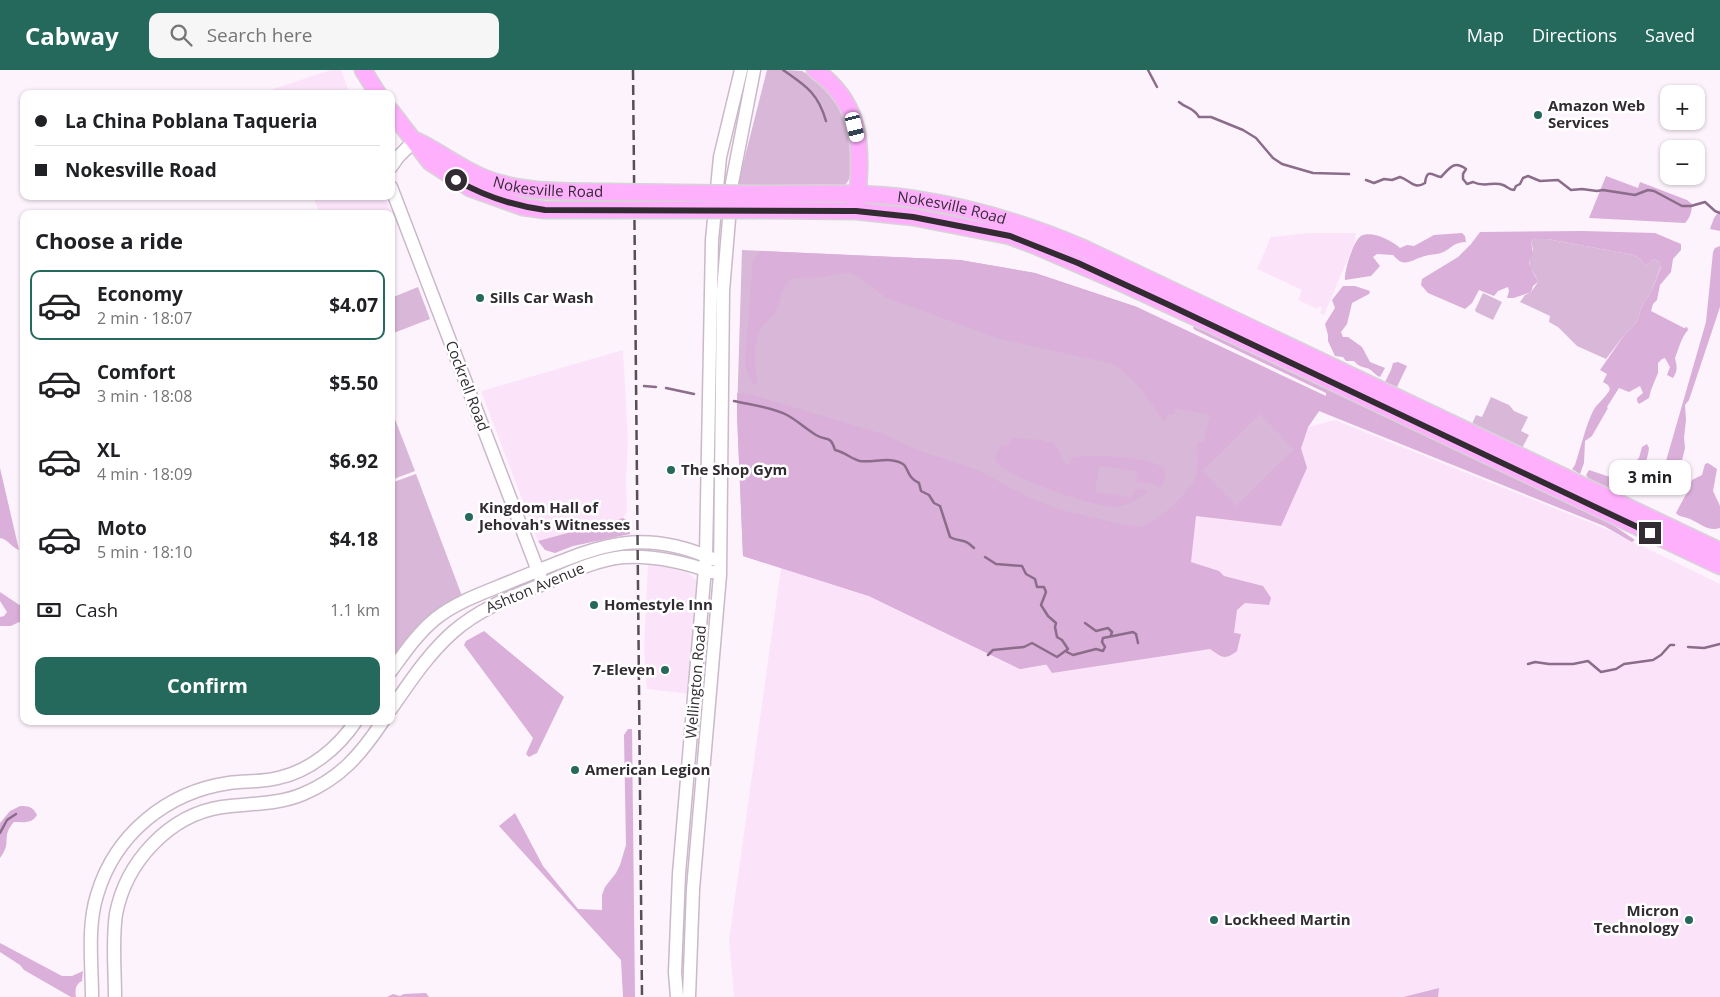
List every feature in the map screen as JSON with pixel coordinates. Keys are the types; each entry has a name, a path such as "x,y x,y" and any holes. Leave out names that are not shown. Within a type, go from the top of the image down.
{"highway":[{"path":"363,70 376,90"},
{"path":"815,70 838,91 853,117 860,154 862,203"},
{"path":"833,70 852,93 865,122 869,154 862,203"},
{"path":"395,116 415,140"},
{"name":"Nokesville Road","path":"415,140 472,172 508,186 546,191 754,194 862,203 913,217 1010,236 1182,310 1520,464 1720,551"},
{"name":"Nokesville Road","path":"415,140 430,162 456,180 483,194 523,207 545,210 754,210 862,203"},
{"name":"Nokesville Road","path":"1520,464 1720,566"}],"street":[{"name":"Wellington Road","path":"676,997 675,972 679,874 706,556 714,205 720,157 740,70"},
{"name":"Wellington Road","path":"689,997 693,889 720,569 723,291 732,183 754,70"},
{"path":"395,161 415,140"},
{"name":"Cockrell Road","path":"395,197 543,584"},
{"name":"Ashton Avenue","path":"395,665 423,630 449,609 574,556 600,547 637,542 673,544 706,556 720,569"},
{"name":"Ashton Avenue","path":"395,703 430,655 465,622 487,608 543,584 597,562 623,557 661,559 705,570 720,569"},
{"path":"92,997 92,930 96,896 112,861 132,832 151,815 196,790 230,783 279,778 302,770 328,753 353,725"},
{"path":"115,997 114,931 119,903 128,877 149,848 183,820 199,813 221,807 271,803 302,795 317,788 340,773 353,761 380,725"}],"shaded area":[{"path":"331,70 341,70 348,90 273,90"},
{"path":"767,70 802,71 814,78 832,97 844,121 850,147 850,176 841,188 738,187"},
{"path":"1606,176 1638,188 1640,182 1687,200 1692,204 1689,217 1685,223 1589,218"},
{"path":"315,200 387,200 390,210 318,210"},
{"path":"1720,210 1720,231 1710,229 1714,218"},
{"path":"1583,231 1655,233 1681,244 1681,250 1673,259 1671,272 1660,285 1657,300 1653,304 1651,311 1684,328 1687,327 1688,330 1675,358 1677,368 1673,378 1667,375 1670,367 1665,358 1658,363 1658,373 1649,398 1639,404 1637,398 1643,393 1640,386 1629,392 1619,388 1592,436 1585,441 1584,463 1580,474 1572,469 1593,411 1610,389 1603,382 1607,374 1600,370 1625,334 1637,322 1641,308 1651,292 1661,267 1659,262 1654,259 1646,266 1634,255 1547,239 1534,239 1531,241 1533,255 1530,266 1538,282 1533,286 1531,292 1514,298 1507,298 1508,287 1498,291 1494,296 1479,290 1472,303 1465,309 1428,293 1421,285 1422,279 1458,257 1480,232"},
{"path":"1310,233 1356,233 1354,244 1324,315 1320,313 1322,308 1319,306 1317,309 1298,300 1302,290 1257,269 1271,237"},
{"path":"1462,233 1465,236 1466,242 1454,245 1441,253 1427,255 1404,263 1393,255 1377,254 1373,257 1380,266 1371,276 1345,280 1350,257 1355,244 1361,236 1376,235 1400,248 1407,245 1414,246 1434,235"},
{"path":"1534,239 1547,239 1634,255 1646,266 1654,259 1659,262 1661,266 1651,292 1641,308 1637,322 1606,359 1577,346 1558,327 1549,322 1550,316 1520,302 1538,282 1530,268 1530,258 1533,250 1531,241"},
{"path":"1720,246 1720,307 1689,400 1685,405 1685,448 1675,489 1668,494 1660,489 1657,483 1664,468 1706,322 1713,252 1715,248"},
{"path":"742,250 960,260 1035,273 1137,307 1319,411 1308,427 1278,517 1183,510 1173,577 1216,637 1020,669 869,596 743,556 737,414"},
{"path":"761,251 960,260 1035,273 1137,307 1326,396 1326,393 1195,330 1193,328 1195,324 1607,521 1635,540 1632,542 1604,526 1319,411 1308,427 1301,448 1307,468 1281,526 1196,516 1191,562 1219,571 1224,576 1263,586 1271,598 1269,605 1245,603 1237,610 1234,633 1241,634 1237,651 1223,657 1210,649 1052,673 1046,664 1020,669 869,596 743,556 737,393 752,395 883,434 917,450 978,470 1029,498 1061,510 1124,525 1142,527 1157,519 1176,503 1193,484 1198,464 1197,442 1204,442 1210,415 1176,408 1174,414 1167,415 1164,422 1135,383 1113,364 997,338 885,297 856,275 847,272 823,277 792,278 788,281 782,292 776,312 762,327 756,341 757,385 752,383 745,362 753,261","holes":["1260,414 1294,449 1236,506 1202,471"]},
{"path":"1343,286 1355,286 1370,291 1369,294 1352,303 1347,324 1341,332 1343,337 1348,337 1362,347 1370,362 1385,368 1380,377 1354,361 1346,361 1343,357 1335,356 1328,341 1325,324 1335,308 1332,300"},
{"path":"418,287 430,319 395,332 395,296"},
{"path":"1483,293 1502,302 1493,320 1475,310"},
{"path":"623,350 628,441 627,512 623,518 538,541 481,391"},
{"path":"1398,362 1407,366 1397,387 1385,382 1393,363"},
{"path":"1491,397 1509,405 1514,411 1528,417 1521,431 1529,435 1521,450 1471,426 1476,415 1482,417"},
{"path":"395,419 415,471 395,478"},
{"path":"1335,420 1611,531 1720,584 1720,997 1438,997 1438,988 1403,997 734,997 729,940 781,568 869,596 1020,669 1216,637 1173,577 1183,510 1278,517 1308,427"},
{"path":"1014,438 1053,442 1063,462 1069,465 1073,457 1106,456 1129,458 1158,465 1164,469 1165,476 1161,488 1150,483 1136,482 1136,471 1099,466 1095,492 1132,498 1135,489 1147,492 1133,502 1116,507 1090,502 1051,490 1002,467 996,460 997,453 1001,446 1008,445"},
{"path":"1647,444 1649,448 1645,465 1631,495 1624,495 1588,478 1586,475 1589,470 1610,477 1620,483 1625,481 1625,471 1639,458 1642,447"},
{"path":"1708,463 1717,469 1713,491 1720,506 1720,528 1716,529 1708,528 1676,513 1689,491 1692,480 1702,475 1705,464"},
{"path":"0,468 19,550 0,538"},
{"path":"416,474 462,596 420,626 395,654 395,482"},
{"path":"623,518 629,521 630,534 573,546 555,553 545,550 538,541"},
{"path":"648,562 688,573 699,585 690,694 647,689 644,650"},
{"path":"0,592 20,605 20,622 11,626 0,626 0,617 4,616 7,612 0,601"},
{"path":"484,631 564,697 537,753 529,757 526,754 533,738 464,645 466,641"},
{"path":"628,729 632,729 635,997 623,997 621,960 499,826 515,813 543,866 578,909 602,910 602,895 605,887 620,865 626,845 624,735"},
{"path":"20,806 30,807 37,815 30,821 14,822 8,832 6,847 0,858 0,823 10,811"},
{"path":"0,943 62,976 72,976 83,971 82,981 76,988 76,997 71,997 24,970 20,965 0,952"},
{"path":"1439,988 1438,997 1403,997"},
{"path":"426,993 429,997 387,997 393,994 400,996 404,994"}],"waterway":[{"path":"783,70 810,91 819,103 826,121"},
{"path":"1148,70 1157,87"},
{"path":"1179,102 1194,111 1199,117 1211,117 1243,130 1256,138 1273,158 1282,164 1313,173 1349,174"},
{"path":"1366,180 1374,183 1384,179 1392,180 1400,177 1412,184 1421,185 1425,183 1427,175 1431,174 1441,177 1449,168 1458,165 1466,169 1463,179 1467,184 1473,182 1477,184 1499,184 1514,190 1523,178 1528,176 1540,181 1558,180 1571,190 1603,190 1635,195 1648,190 1654,191 1682,206 1691,206 1705,202 1720,213"},
{"path":"644,386 656,387"},
{"path":"666,388 694,394"},
{"path":"734,401 781,412 816,435 830,440 835,450 857,460 893,460 905,465 910,476 919,483 921,491 929,495 934,503 940,506 950,537 967,542 974,548"},
{"path":"985,557 996,564 1022,566 1026,574 1035,579 1037,587 1044,587 1046,592 1041,605 1048,616 1056,623 1057,637 1062,640 1068,649 1057,657 1032,643 1024,647 993,650 988,655"},
{"path":"1085,623 1096,631 1108,628 1112,632 1111,635"},
{"path":"1067,652 1073,655 1096,649 1103,651 1105,647 1102,642 1103,638 1133,632 1136,634 1138,643"},
{"path":"1688,647 1704,648 1720,644"},
{"path":"1528,664 1535,662 1573,664 1588,661 1601,672 1616,669 1624,664 1653,660 1661,655 1670,645 1674,645"},
{"path":"0,833 7,820 16,814"}],"railway":[{"path":"633,70 642,997"}],"place":[{"name":"Amazon Web Services","path":"1538,115"},
{"name":"Sills Car Wash","path":"480,298"},
{"name":"The Shop Gym","path":"671,470"},
{"name":"Kingdom Hall of Jehovah's Witnesses","path":"469,517"},
{"name":"Homestyle Inn","path":"594,605"},
{"name":"7-Eleven","path":"665,670"},
{"name":"American Legion","path":"575,770"},
{"name":"Lockheed Martin","path":"1214,920"},
{"name":"Micron Technology","path":"1689,920"}],"route":[{"path":"456,180 483,194 509,203 545,210 856,211 913,217 1010,236 1078,263 1233,334 1650,533"}]}
